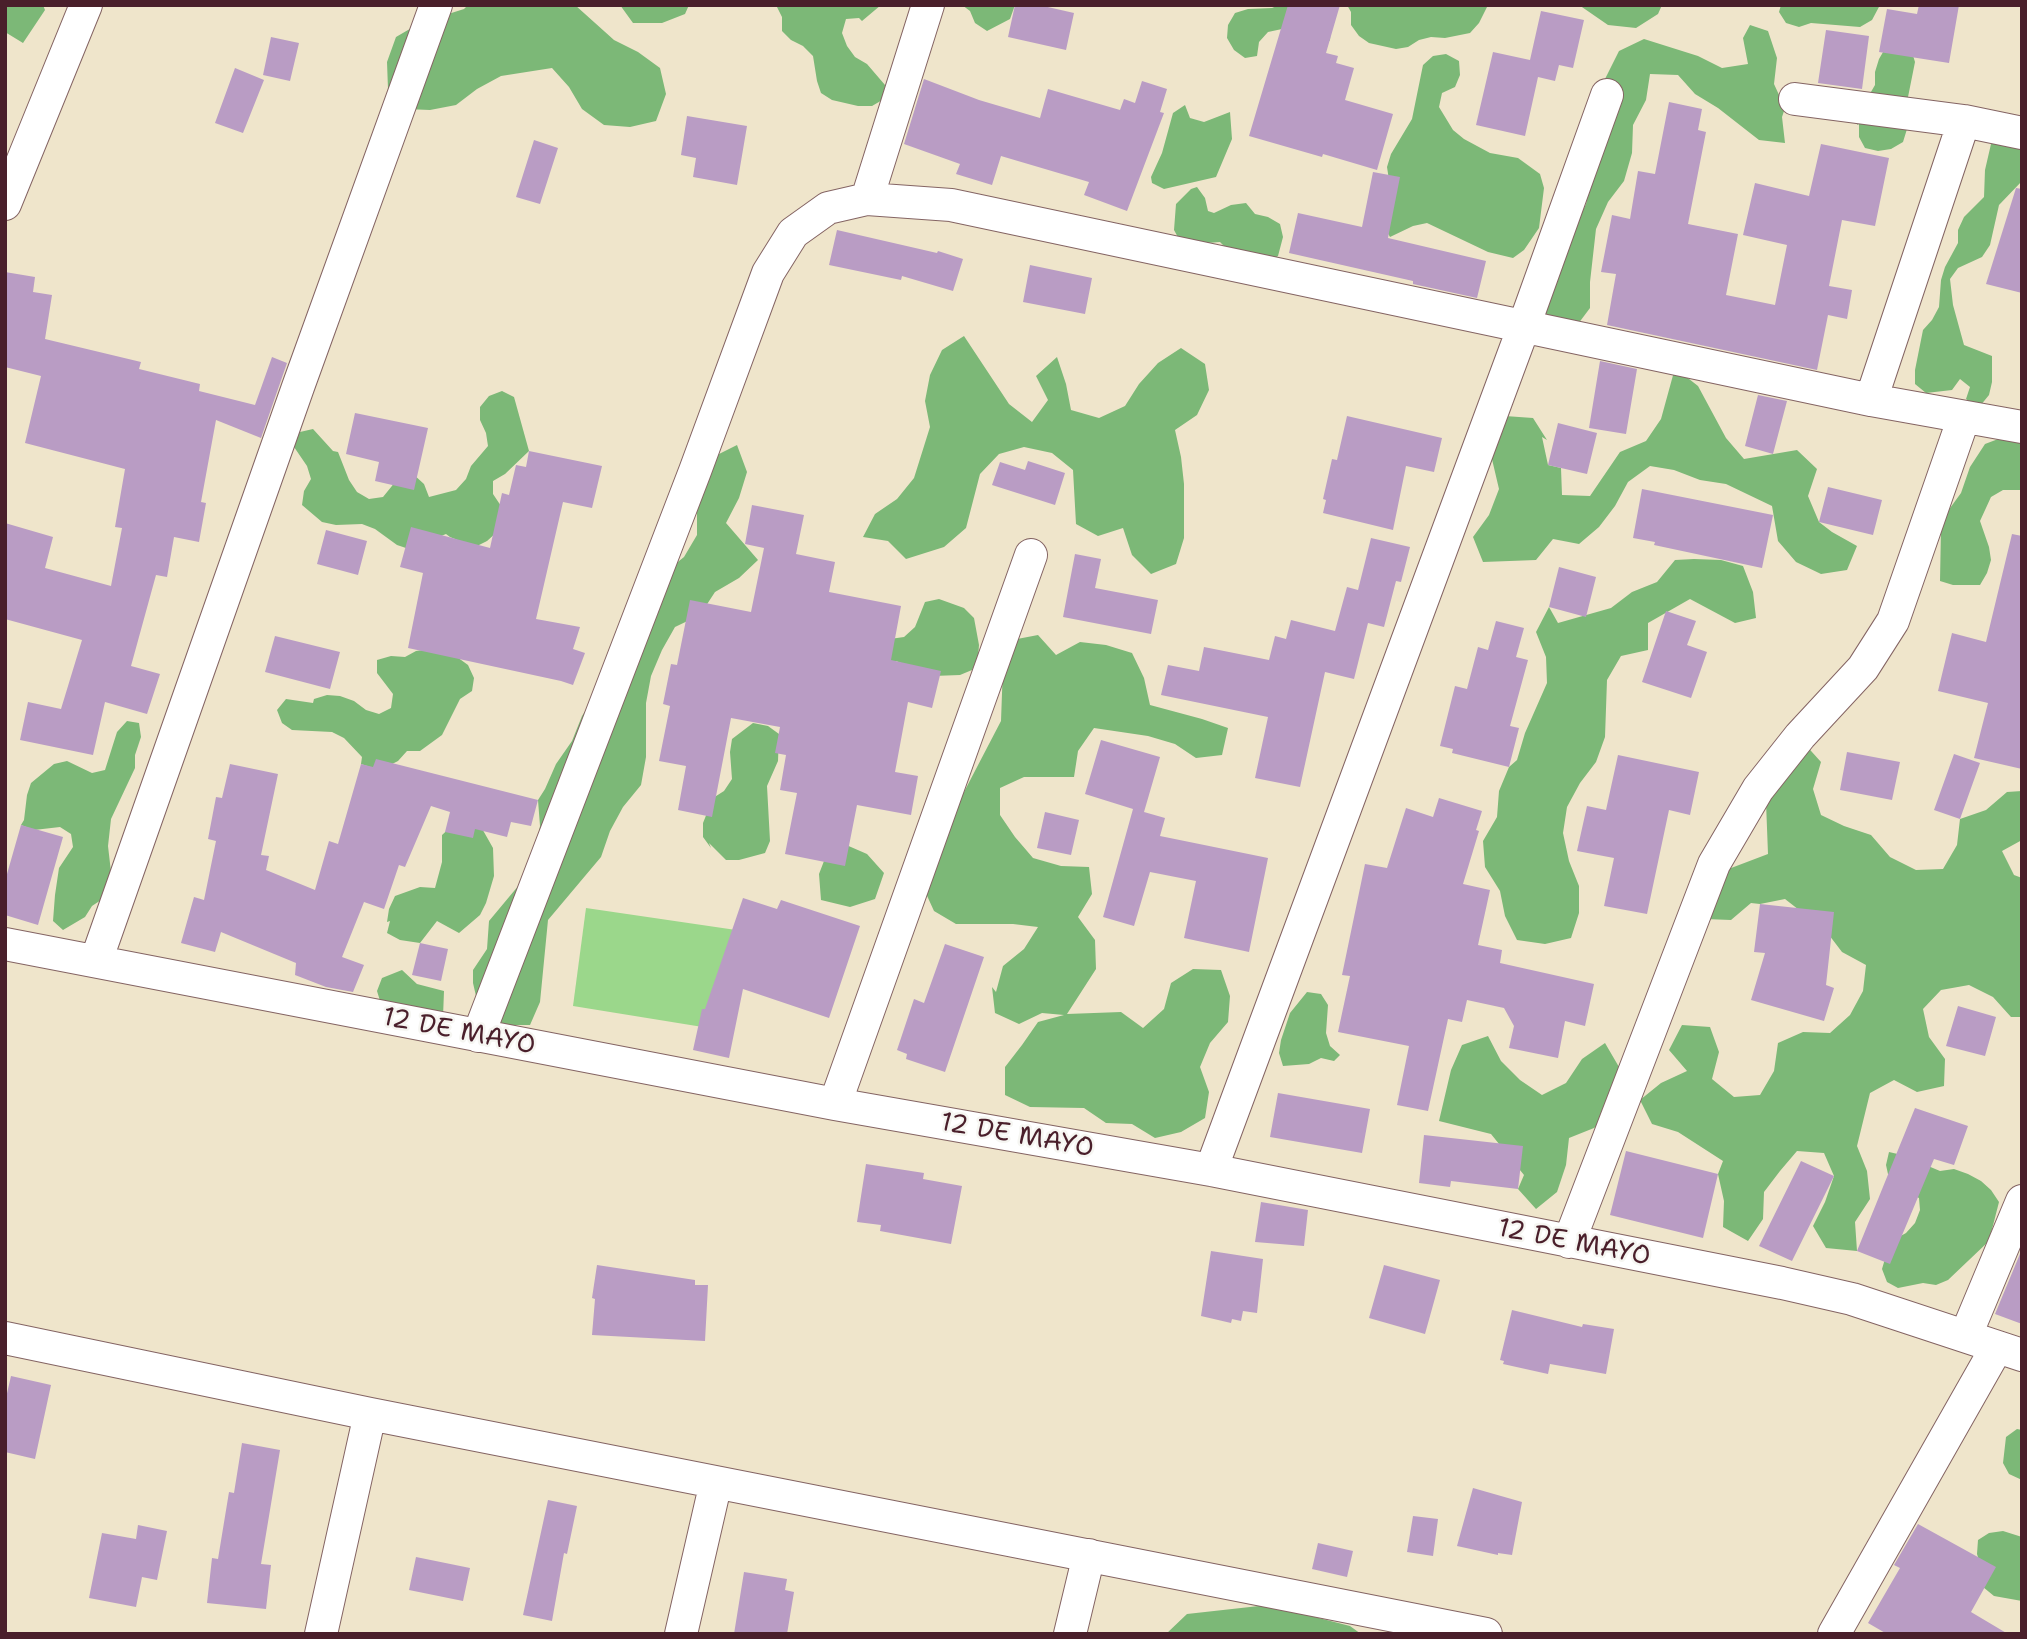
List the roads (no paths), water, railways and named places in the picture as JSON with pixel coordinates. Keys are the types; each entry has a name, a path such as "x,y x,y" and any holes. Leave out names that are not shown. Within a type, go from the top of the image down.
{"street":[{"path":"5,204 86,5"},
{"path":"96,961 293,400 436,5"},
{"path":"867,200 928,5"},
{"path":"1211,1170 1607,95"},
{"path":"1795,99 1964,121 2022,133"},
{"path":"1871,400 1964,121"},
{"path":"478,1036 695,471 768,273 793,233 828,208 867,200 951,205 1871,400 2022,427"},
{"path":"1569,1242 1714,864 1758,789 1800,736 1863,668 1893,621 1964,417"},
{"path":"835,1104 1031,555"},
{"name":"12 DE MAYO","path":"5,944 835,1104 1211,1170 1852,1299 2009,1351"},
{"path":"1966,1335 2022,1200"},
{"path":"5,1338 370,1415 1088,1555 1432,1628 1486,1634"},
{"path":"1834,1634 2009,1351"},
{"path":"321,1634 370,1415"},
{"path":"681,1634 716,1482"},
{"path":"1070,1634 1088,1555"}]}
